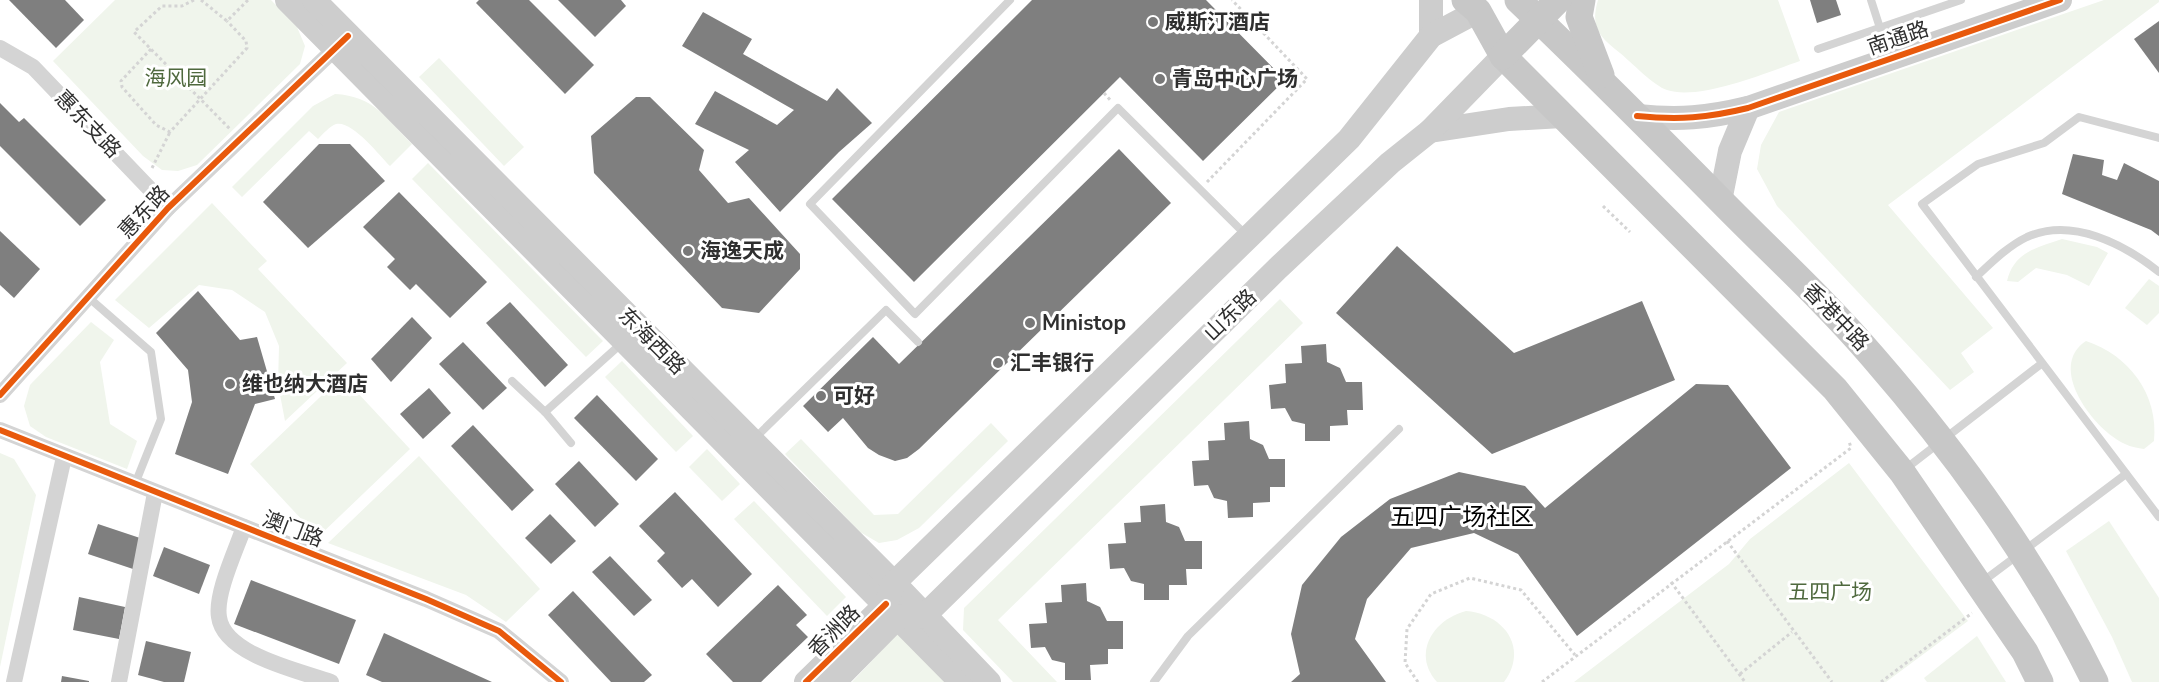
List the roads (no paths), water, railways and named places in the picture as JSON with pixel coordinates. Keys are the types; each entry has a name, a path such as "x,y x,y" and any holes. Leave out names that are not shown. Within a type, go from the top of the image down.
{"main road":[{"name":"东海西路","path":"287,0 342,43 753,440 961,682"},
{"name":"东海西路","path":"314,0 342,43 624,341 893,601 924,616 989,682"},
{"path":"1431,0 1431,36"},
{"name":"香港中路","path":"1518,0 1603,81 1872,355 1943,440 2021,553 2063,617 2095,682"},
{"name":"山东路","path":"924,616 1278,268 1390,163 1430,131 1558,0"},
{"path":"1582,0 1580,17 1603,81"},
{"name":"南通路","path":"1637,116 1680,120 1710,117 1748,108 2060,0"},
{"path":"1480,4 1503,56 1835,389 1902,472 2025,652 2040,682"},
{"name":"山东路","path":"893,601 1248,237 1349,139 1431,36 1480,4"},
{"path":"1720,201 1732,145 1748,108"},
{"path":"1430,131 1509,119 1562,116"},
{"path":"893,601 924,616"},
{"name":"香洲路","path":"806,682 893,601"},
{"name":"香洲路","path":"834,682 893,601"}],"street":[{"name":"惠东路","path":"0,395 168,208 342,43"},
{"name":"惠东支路","path":"0,48 33,67 168,208"},
{"name":"澳门路","path":"0,430 64,458 426,599 499,631 561,682"},
{"path":"14,682 64,458"},
{"path":"119,682 155,493"},
{"path":"244,527 221,595 219,617 225,633 242,650 306,678 331,682"}],"lane":[{"path":"1010,0 810,204 915,314 1118,108 1248,237"},
{"path":"1870,0 1880,28"},
{"path":"1818,49 1961,0"},
{"path":"2159,138 2079,117 2044,143 1978,164 1922,204 2159,517"},
{"path":"1976,277 2000,255 2027,237 2051,231 2090,233 2136,254 2159,272"},
{"path":"88,297 151,352 161,420 135,485"},
{"path":"753,440 886,310 918,342"},
{"path":"545,412 624,341"},
{"path":"1902,472 2041,364"},
{"path":"512,381 545,412 571,443"},
{"path":"1154,682 1188,636 1399,429"},
{"path":"1983,590 2021,553 2126,474"}],"place":[{"name":"威斯汀酒店","path":"1153,22"},
{"name":"青岛中心广场","path":"1160,79"},
{"name":"海逸天成","path":"688,251"},
{"name":"Ministop","path":"1030,323"},
{"name":"汇丰银行","path":"998,363"},
{"name":"维也纳大酒店","path":"230,384"},
{"name":"可好","path":"821,396"}],"district":[{"name":"五四广场社区","path":"1462,517"}],"park label":[{"name":"海风园","path":"176,78"},
{"name":"五四广场","path":"1830,592"}]}
